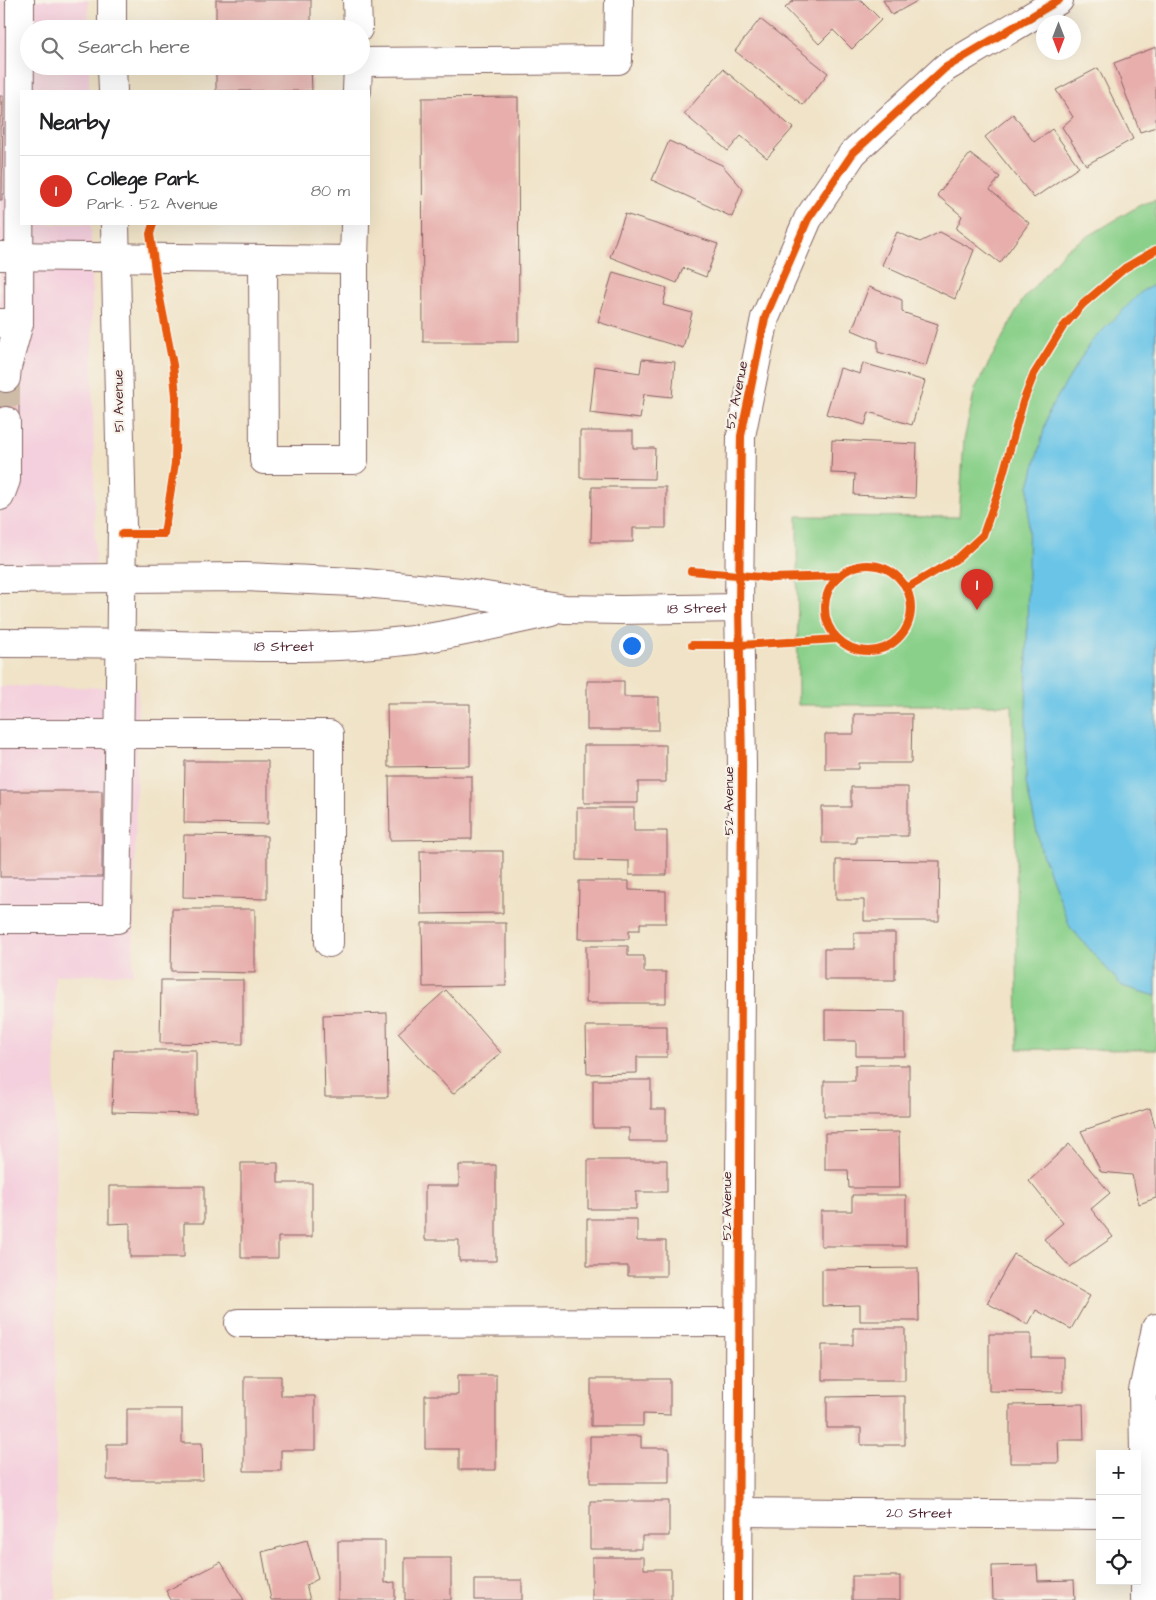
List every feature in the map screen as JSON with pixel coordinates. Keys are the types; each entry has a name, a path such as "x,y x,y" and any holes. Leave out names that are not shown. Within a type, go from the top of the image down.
{"street":[{"path":"6,374 20,0"},
{"path":"112,0 112,20"},
{"path":"357,0 358,20"},
{"path":"370,62 618,60 619,0"},
{"name":"52 Avenue","path":"738,1600 742,766 740,608 741,436 765,318 808,219 853,153 945,68 1059,0"},
{"path":"112,75 113,90"},
{"path":"357,90 358,75"},
{"name":"51 Avenue","path":"0,919 117,918 122,526 115,225"},
{"path":"263,259 264,460 354,460 355,225"},
{"path":"10,256 354,260"},
{"path":"0,496 6,480 6,421"},
{"name":"18 Street","path":"0,579 245,577 354,582 461,592 565,610 740,608"},
{"name":"18 Street","path":"0,644 120,643 310,646 372,644 414,640 468,631 565,610"},
{"path":"0,734 329,734 329,943"},
{"path":"239,1323 739,1322"},
{"path":"1144,1600 1141,1514 1143,1390 1155,1328"},
{"name":"20 Street","path":"739,1512 1096,1515"}],"shaded area":[{"path":"0,0 88,0 89,20 20,20 20,75 89,75 89,90 20,90 20,225 91,225 95,566 0,566"},
{"path":"0,686 138,688 133,974 55,975 56,1600 0,1600"}],"green space":[{"path":"1156,200 1156,1050 1018,1049 1012,705 798,705 797,516 959,517 964,440 975,389 1022,301 1065,250 1142,204"}],"water":[{"path":"1156,284 1156,996 1122,986 1070,927 1042,854 1026,783 1026,719 1029,486 1049,411 1090,343 1142,291"}],"building":[{"path":"216,0 311,0 311,20 216,20"},
{"path":"794,0 861,0 881,20 852,49 833,30 819,44 785,8"},
{"path":"883,0 919,0 892,15"},
{"path":"760,19 828,73 803,105 735,51"},
{"path":"1156,47 1156,127 1140,132 1114,63"},
{"path":"1098,68 1133,139 1086,165 1062,127 1073,117 1056,90"},
{"path":"723,69 793,128 767,158 741,136 728,151 684,114"},
{"path":"216,75 311,75 312,90 216,90"},
{"path":"0,96 3,96 2,200 0,200"},
{"path":"518,97 519,342 423,342 422,98"},
{"path":"1013,114 1034,142 1052,129 1079,167 1034,198 985,137"},
{"path":"669,141 722,165 743,189 732,217 652,180"},
{"path":"970,154 1000,177 990,190 1029,223 1000,263 956,229 962,216 937,195"},
{"path":"625,214 718,244 706,277 683,268 677,283 610,257"},
{"path":"897,232 920,242 940,232 974,250 955,299 882,265"},
{"path":"613,272 667,288 663,305 692,313 683,348 598,322"},
{"path":"869,287 902,300 902,312 938,324 926,366 878,352 878,341 852,330"},
{"path":"642,359 675,362 672,397 644,394 640,419 590,413 595,366 640,373"},
{"path":"863,363 925,381 912,425 869,412 865,425 826,414 840,368 860,374"},
{"path":"0,379 19,379 19,421 0,421"},
{"path":"580,431 633,431 633,448 655,448 654,479 580,478"},
{"path":"832,440 917,444 915,498 854,495 855,474 831,473"},
{"path":"592,487 666,487 666,528 633,528 633,542 591,542"},
{"path":"587,681 624,681 624,697 659,697 659,730 587,730"},
{"path":"387,704 470,704 470,766 388,767"},
{"path":"854,714 912,714 911,763 859,763 859,769 825,769 825,734 854,734"},
{"path":"584,745 666,745 666,782 638,782 638,803 584,803"},
{"path":"185,761 268,761 268,824 184,823"},
{"path":"389,776 472,776 472,839 390,840"},
{"path":"851,787 908,787 908,836 856,836 856,843 822,843 822,807 851,807"},
{"path":"0,791 102,791 102,877 0,877"},
{"path":"577,808 634,808 634,831 667,831 667,875 629,875 629,861 577,860"},
{"path":"184,835 267,836 267,899 183,897"},
{"path":"420,851 503,851 503,913 421,914"},
{"path":"836,860 940,861 939,921 864,921 864,900 836,900"},
{"path":"579,881 629,881 629,890 666,891 666,923 640,923 640,930 629,930 629,939 578,939"},
{"path":"172,909 255,909 255,973 171,971"},
{"path":"422,923 506,923 506,986 423,987"},
{"path":"854,933 895,933 895,980 824,980 824,949 854,949"},
{"path":"586,946 628,946 628,956 644,956 644,972 666,972 666,1003 586,1003"},
{"path":"161,980 243,980 243,1044 160,1043"},
{"path":"446,990 501,1053 453,1094 398,1033"},
{"path":"825,1010 905,1011 905,1056 856,1056 856,1041 825,1041"},
{"path":"387,1013 388,1097 325,1097 323,1015"},
{"path":"586,1026 667,1026 667,1057 637,1057 637,1073 587,1074"},
{"path":"114,1050 196,1050 196,1114 112,1112"},
{"path":"855,1065 909,1065 909,1116 824,1116 824,1081 855,1081"},
{"path":"593,1080 651,1080 651,1109 666,1109 666,1141 629,1141 629,1128 593,1128"},
{"path":"1150,1108 1156,1130 1156,1198 1139,1204 1132,1175 1101,1172 1081,1131"},
{"path":"899,1132 900,1188 849,1188 848,1170 825,1170 825,1133"},
{"path":"1069,1144 1110,1193 1091,1209 1113,1237 1070,1267 1044,1239 1063,1223 1029,1181"},
{"path":"588,1160 667,1160 667,1192 636,1192 636,1209 588,1209"},
{"path":"241,1163 278,1163 278,1183 312,1183 312,1237 278,1237 278,1258 241,1258"},
{"path":"459,1165 496,1165 496,1261 459,1261 459,1240 425,1240 425,1186 459,1186"},
{"path":"109,1186 204,1186 204,1223 184,1223 184,1257 130,1257 130,1223 109,1224"},
{"path":"852,1195 906,1195 906,1246 821,1246 821,1211 852,1211"},
{"path":"587,1219 637,1219 637,1241 666,1241 666,1276 628,1276 628,1266 587,1266"},
{"path":"1014,1254 1090,1296 1071,1329 1036,1310 1028,1325 987,1303"},
{"path":"918,1268 919,1321 860,1321 860,1305 822,1306 822,1269"},
{"path":"853,1328 905,1328 905,1380 822,1380 822,1345 853,1345"},
{"path":"989,1334 1031,1334 1031,1357 1063,1357 1063,1392 989,1391"},
{"path":"458,1375 496,1375 496,1470 459,1470 459,1449 425,1449 425,1395 458,1395"},
{"path":"244,1376 281,1376 281,1396 315,1396 315,1450 281,1450 281,1471 244,1471"},
{"path":"591,1379 670,1379 670,1415 643,1414 643,1426 591,1426"},
{"path":"905,1396 905,1445 861,1445 861,1428 827,1428 827,1397"},
{"path":"1083,1404 1084,1440 1058,1440 1059,1463 1010,1463 1010,1405"},
{"path":"127,1409 182,1409 182,1443 202,1443 203,1480 107,1480 107,1444 127,1444"},
{"path":"590,1436 641,1436 641,1448 669,1448 669,1483 590,1483"},
{"path":"590,1501 669,1501 669,1536 642,1536 642,1549 590,1549"},
{"path":"307,1540 318,1579 306,1585 310,1600 271,1600 262,1552"},
{"path":"338,1541 385,1541 385,1583 395,1582 395,1600 338,1600"},
{"path":"592,1557 644,1557 644,1569 671,1569 671,1600 592,1600"},
{"path":"405,1558 451,1558 451,1600 405,1600"},
{"path":"221,1562 244,1600 171,1600 166,1591"},
{"path":"1037,1565 1038,1581 1074,1580 1075,1600 993,1600 992,1566"},
{"path":"852,1576 900,1576 900,1600 852,1600"},
{"path":"475,1580 522,1580 522,1600 475,1600"}],"tunnel":[{"path":"6,378 6,421"}],"cycle path":[{"path":"738,1600 742,765 739,608 741,436 765,318 808,219 853,153 945,68 1059,0"},
{"path":"122,534 164,534 175,463 176,396 173,365 157,283 150,234 153,225"},
{"path":"907,588 958,558 983,535 998,492 1023,402 1034,374 1063,327 1083,304 1125,268 1156,250"},
{"path":"868,565 884,568 892,572 904,584 908,592 911,608 908,624 904,632 892,644 884,648 868,651 852,648 844,644 832,632 828,624 825,608 828,592 832,584 844,572 852,568 868,565"},
{"path":"691,571 772,578 840,576"},
{"path":"692,645 740,645 838,639"}],"place":[{"name":"College Park","path":"977,610"}]}
